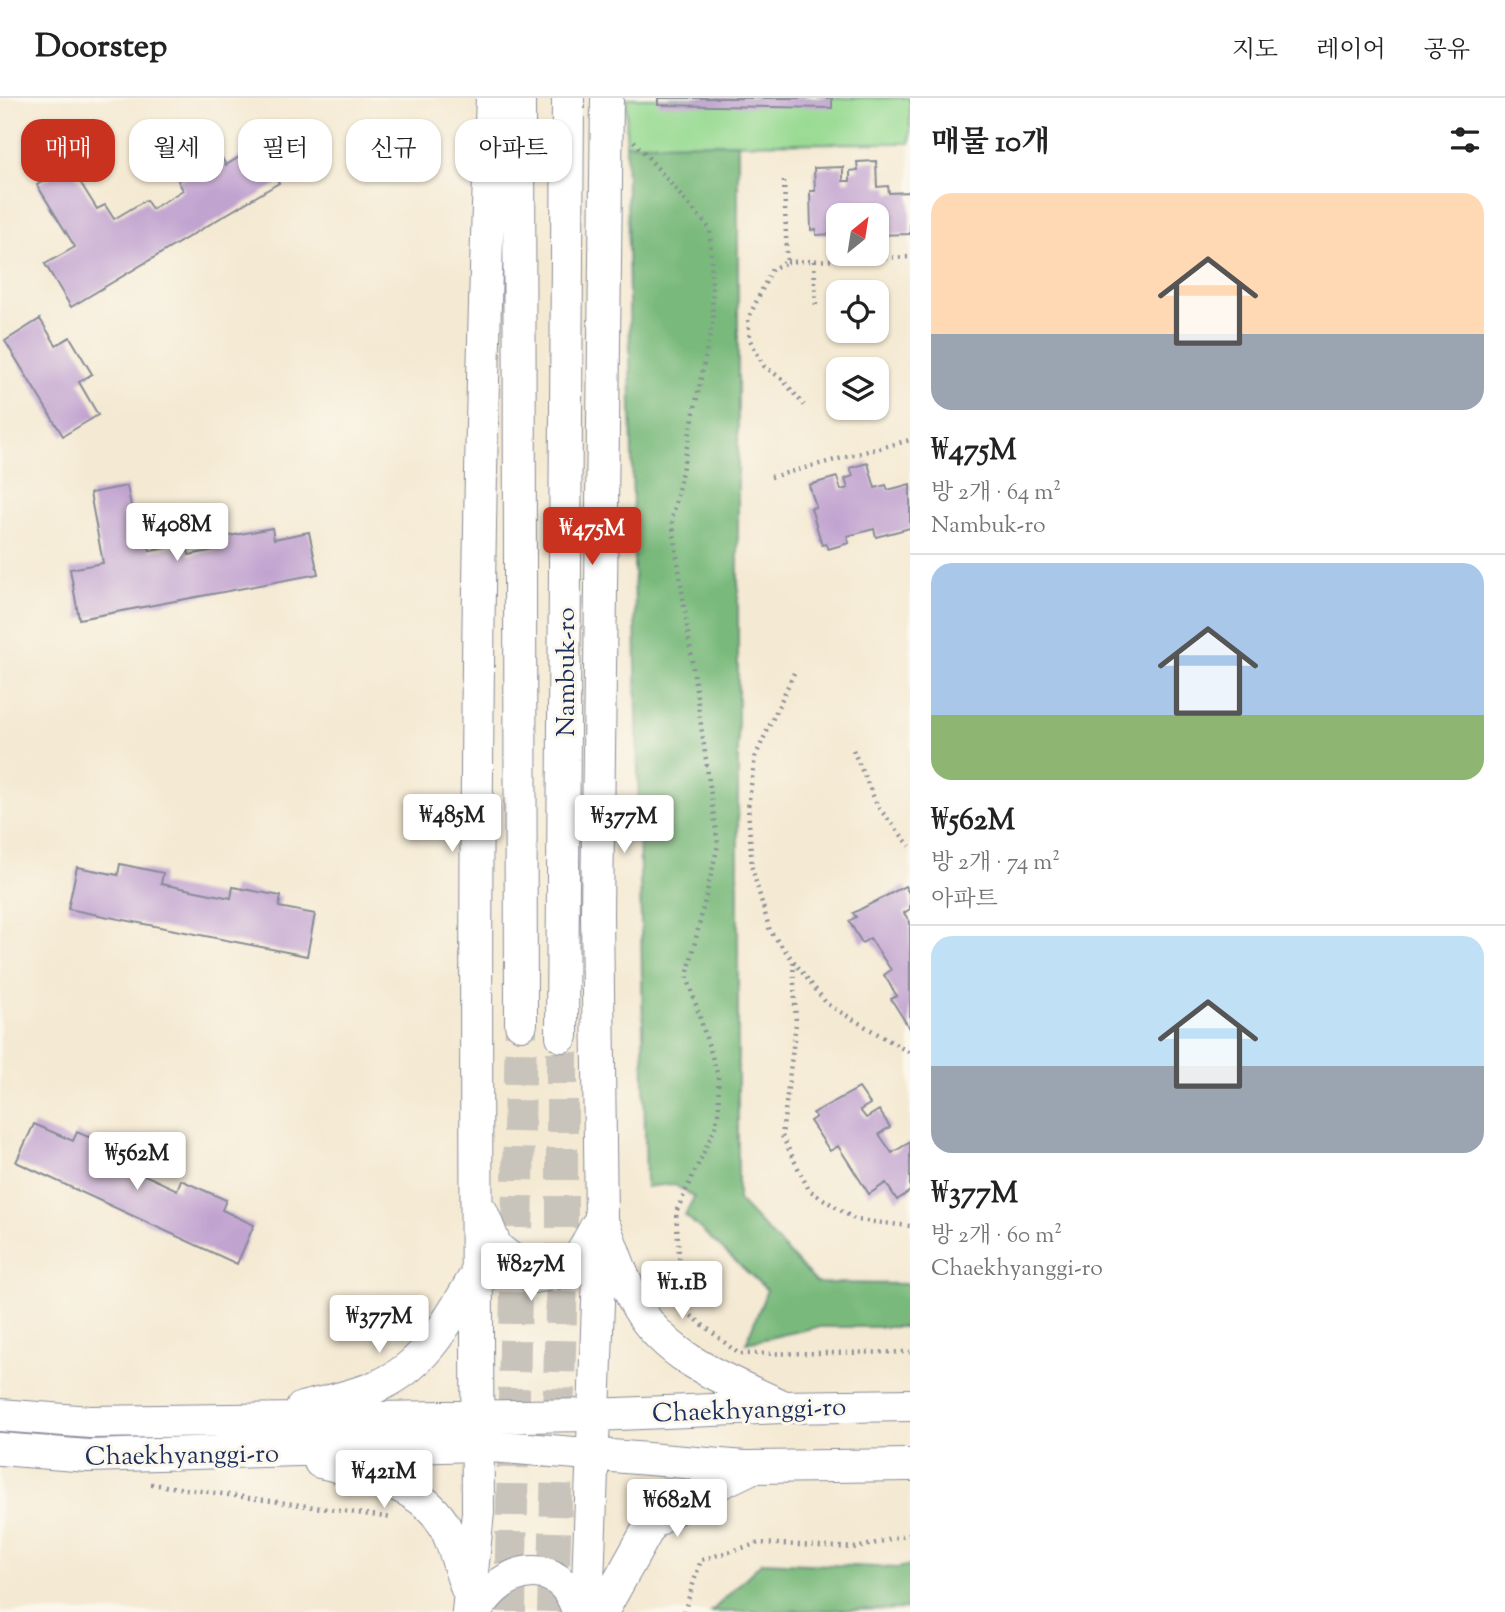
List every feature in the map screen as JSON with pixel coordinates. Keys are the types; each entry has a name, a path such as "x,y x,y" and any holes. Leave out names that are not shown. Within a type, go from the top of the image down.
{"main road":[{"path":"494,98 519,276"},
{"path":"471,1606 478,1512 477,1198 485,287 494,98"},
{"name":"Nambuk-ro","path":"519,98 521,1024"},
{"name":"Nambuk-ro","path":"562,1036 568,98"},
{"path":"569,217 580,98"},
{"path":"587,1612 601,1218 597,915 607,98"},
{"path":"477,1198 496,1247 534,1277 572,1271 601,1218"},
{"path":"601,1218 638,1307 662,1339 691,1363 782,1406"},
{"path":"268,1419 380,1385 408,1367 433,1343 477,1272"},
{"name":"Chaekhyanggi-ro","path":"0,1450 88,1456 278,1453 594,1415 782,1406 910,1405"},
{"name":"Chaekhyanggi-ro","path":"0,1415 90,1422 268,1419 477,1431 593,1452 753,1467 910,1465"},
{"path":"278,1453 373,1474 416,1497 443,1523 471,1606"},
{"path":"602,1612 651,1524 701,1492 753,1467"},
{"path":"471,1606 497,1586 521,1574 537,1571 557,1578 573,1594 578,1612"}],"path":[{"path":"633,139 710,229 713,319 673,520 718,845 687,976 718,1076 719,1109 715,1128 676,1212 683,1308 739,1354 910,1352"},
{"path":"785,181 787,262"},
{"path":"804,405 782,379 764,366 751,340 748,319 760,289 772,269 787,262 910,257"},
{"path":"814,261 816,306"},
{"path":"771,477 910,440"},
{"path":"794,673 755,757 748,807 752,868 770,931 827,1004 910,1053"},
{"path":"853,750 878,807 910,846"},
{"path":"793,961 796,1023 782,1136 809,1191 856,1220 910,1226"},
{"path":"148,1484 393,1518"},
{"path":"684,1612 701,1560 758,1543 857,1548 910,1534"}],"green space":[{"path":"627,98 910,98 910,143 626,144"},
{"path":"738,143 738,1200 817,1283 910,1284 910,1327 817,1327 746,1343 767,1290 685,1215 694,1197 673,1184 646,1187 626,144"},
{"path":"762,1562 898,1568 910,1565 910,1609 711,1612"}],"building":[{"path":"658,98 832,98 832,108 658,105"},
{"path":"238,158 238,182 279,183 71,307 45,264 75,247 37,185 42,182 80,182 97,209 105,205 114,219 146,200 152,209 183,190 179,182 224,182 224,162 226,165"},
{"path":"876,161 877,187 888,186 889,193 910,192 910,234 889,235 889,203 826,203 826,235 816,235 816,229 811,230 810,191 815,191 814,168 843,167 843,181 850,181 850,171 858,170 857,162"},
{"path":"40,319 56,345 70,337 92,374 79,382 98,415 63,436 5,341"},
{"path":"868,463 875,488 886,485 888,490 910,484 910,528 876,537 874,529 847,536 849,543 828,549 826,544 822,545 811,508 816,507 809,485 837,477 841,490 848,488 845,479 853,476 850,468"},
{"path":"127,486 137,536 147,534 150,551 187,544 189,555 225,548 224,537 272,528 274,539 309,532 318,574 79,619 70,569 103,563 90,493"},
{"path":"120,864 163,873 161,884 231,898 233,887 281,896 279,907 315,914 307,956 68,909 77,867 118,875"},
{"path":"905,886 910,895 910,909 904,913 910,922 910,1029 891,999 897,996 884,975 891,970 870,938 862,943 849,921 856,917 853,913"},
{"path":"859,1088 870,1104 860,1110 866,1118 879,1110 890,1127 879,1134 892,1153 910,1142 910,1191 897,1200 886,1183 869,1194 838,1146 830,1151 810,1121 816,1117 813,1113"},
{"path":"34,1124 73,1141 77,1132 116,1149 112,1160 177,1190 181,1180 226,1200 222,1210 254,1225 237,1264 16,1162"}],"tunnel":[{"path":"510,1612 521,1024"},
{"path":"553,1612 562,1274 562,1036"}]}
